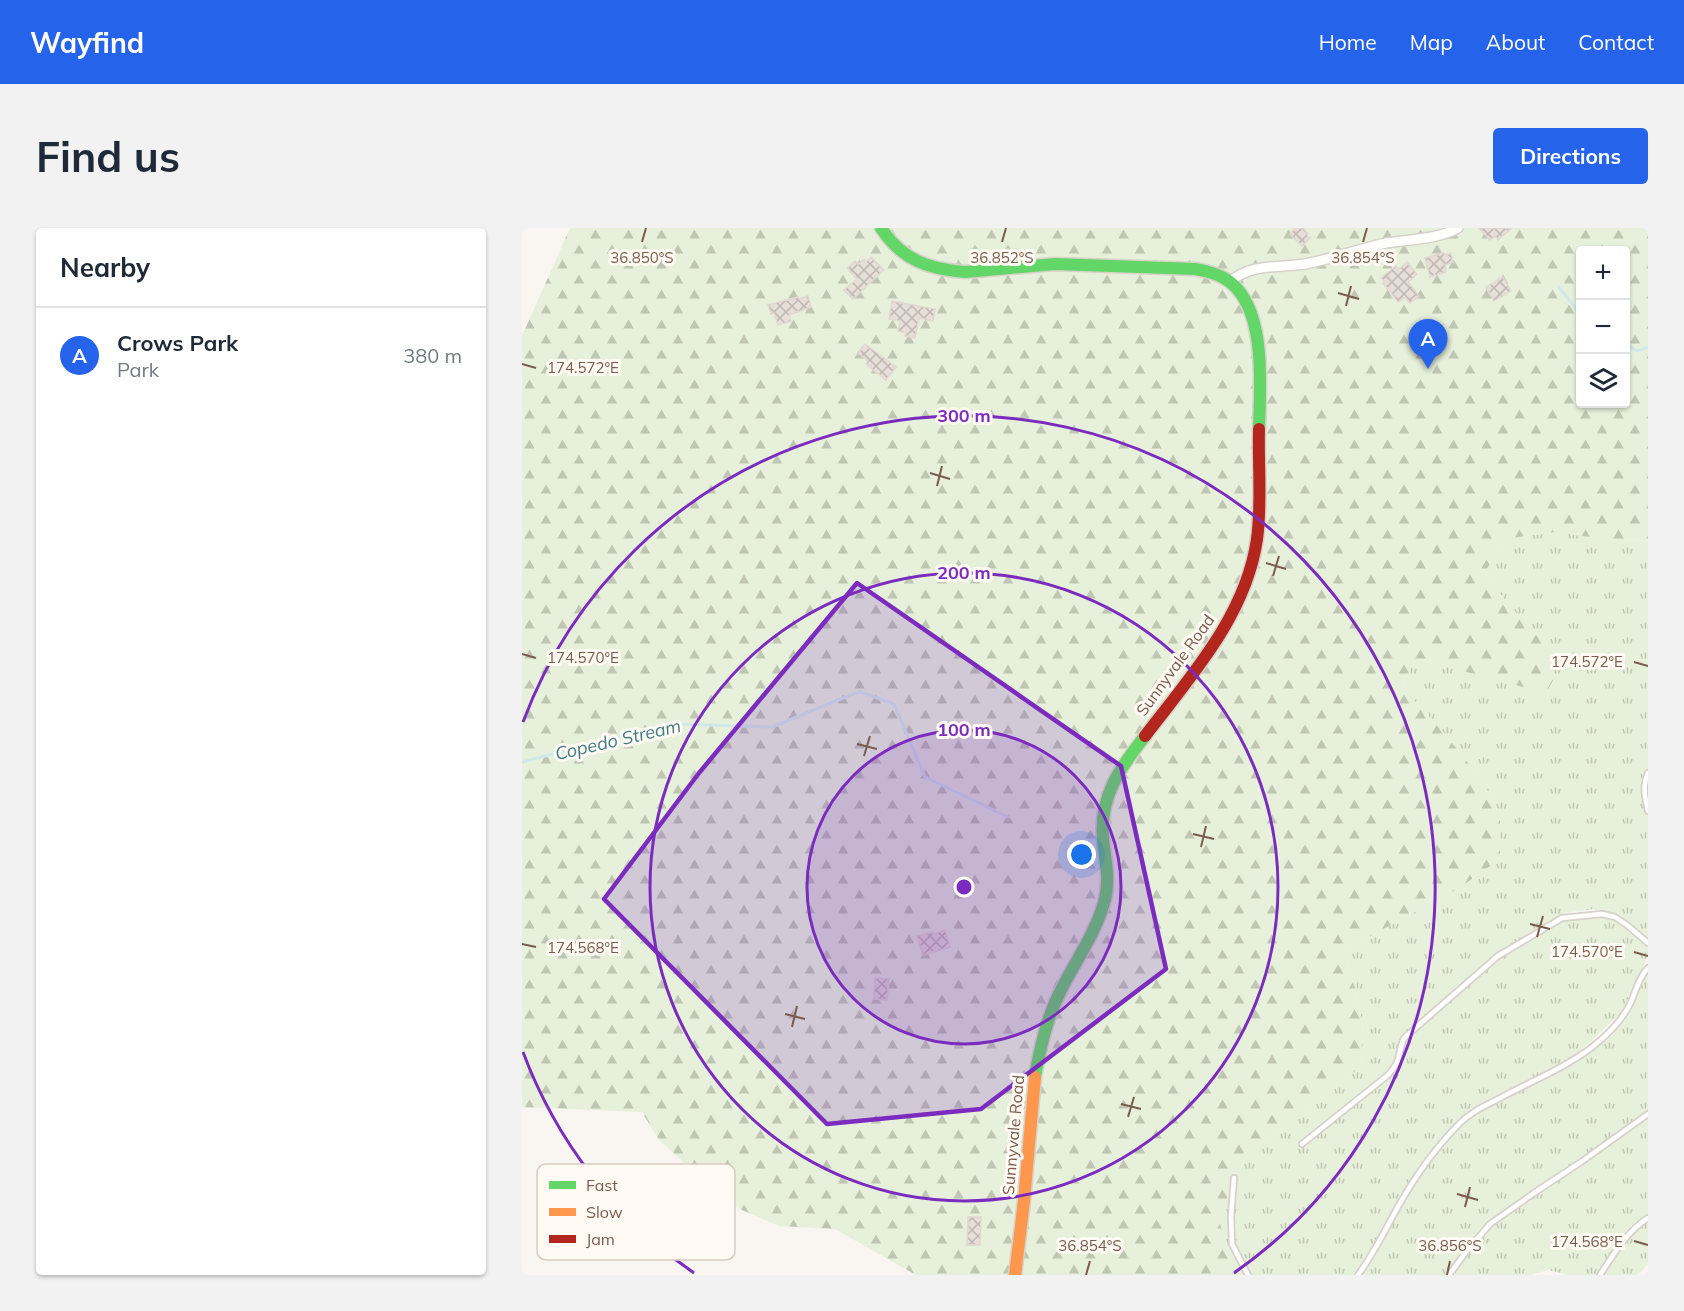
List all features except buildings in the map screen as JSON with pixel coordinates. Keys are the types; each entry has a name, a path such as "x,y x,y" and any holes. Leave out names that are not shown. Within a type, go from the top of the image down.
{"street":[{"name":"Sunnyvale Road","path":"881,228 902,253 926,266 939,269 965,272 1055,264 1205,270 1223,276 1241,293 1249,308 1255,330 1260,370 1258,525 1253,556 1244,587 1223,630 1125,761 1106,801 1102,825 1108,870 1104,901 1089,939 1051,1011 1035,1075 1015,1275"},
{"path":"1230,282 1241,273 1254,269 1313,262 1388,243 1434,236 1458,228"}],"lane":[{"path":"1648,773 1644,782 1644,791 1648,811"},
{"path":"1302,1144 1388,1075 1400,1058 1404,1038 1498,956 1563,918 1602,914 1615,917 1648,943"},
{"path":"1358,1275 1373,1255 1394,1214 1424,1165 1460,1124 1474,1111 1574,1059 1592,1047 1625,1014 1648,968"},
{"path":"1449,1275 1490,1224 1648,1114"},
{"path":"1234,1178 1231,1217 1232,1244 1248,1275"},
{"path":"1600,1275 1636,1225 1648,1218"}],"highlighted area":[{"path":"857,583 1121,766 1166,969 981,1109 827,1124 604,899 699,773"}],"green space":[{"path":"570,228 1648,228 1648,540 1618,541 1555,532 1504,539 1485,572 1509,606 1539,636 1555,677 1546,693 1417,659 1402,682 1408,694 1444,733 1481,779 1500,813 1500,859 1459,888 1345,950 1363,1024 1360,1067 1247,1155 1218,1218 1238,1275 916,1275 835,1229 779,1226 742,1210 735,1205 735,1164 686,1164 659,1140 642,1112 522,1107 522,336"},
{"path":"1555,532 1618,541 1648,540 1648,939 1619,914 1594,909 1563,913 1568,921 1598,919 1615,921 1629,930 1648,948 1648,955 1642,970 1621,1013 1571,1059 1578,1062 1622,1024 1633,1008 1648,973 1648,1110 1607,1139 1612,1145 1648,1118 1648,1264 1638,1275 1569,1275 1548,1270 1531,1275 1238,1275 1218,1218 1247,1155 1360,1067 1363,1024 1345,950 1459,888 1500,859 1500,813 1481,779 1444,733 1408,694 1402,682 1417,659 1546,692 1539,636 1509,606 1485,572 1504,539"}],"waterway":[{"path":"1559,287 1576,309"},
{"path":"1630,347 1637,351 1648,347"},
{"name":"Copedo Stream","path":"522,762 641,731 679,724 772,727 861,692 894,704 925,777 1008,817"}],"traffic: fast":[{"path":"881,228 889,239 907,255 928,265 952,271 965,272 1055,264 1195,269 1222,277 1242,295 1256,330 1260,372 1259,429"},
{"path":"1035,1077 1048,1021 1061,990 1092,934 1105,899 1107,876 1103,824 1108,796 1127,760 1145,736"}],"traffic: slow":[{"path":"1015,1275 1035,1077"}],"traffic: jam":[{"path":"1145,736 1214,644 1241,594 1251,567 1257,539 1260,498 1259,429"}],"place":[{"name":"Crows Park","path":"1428,369"}]}
